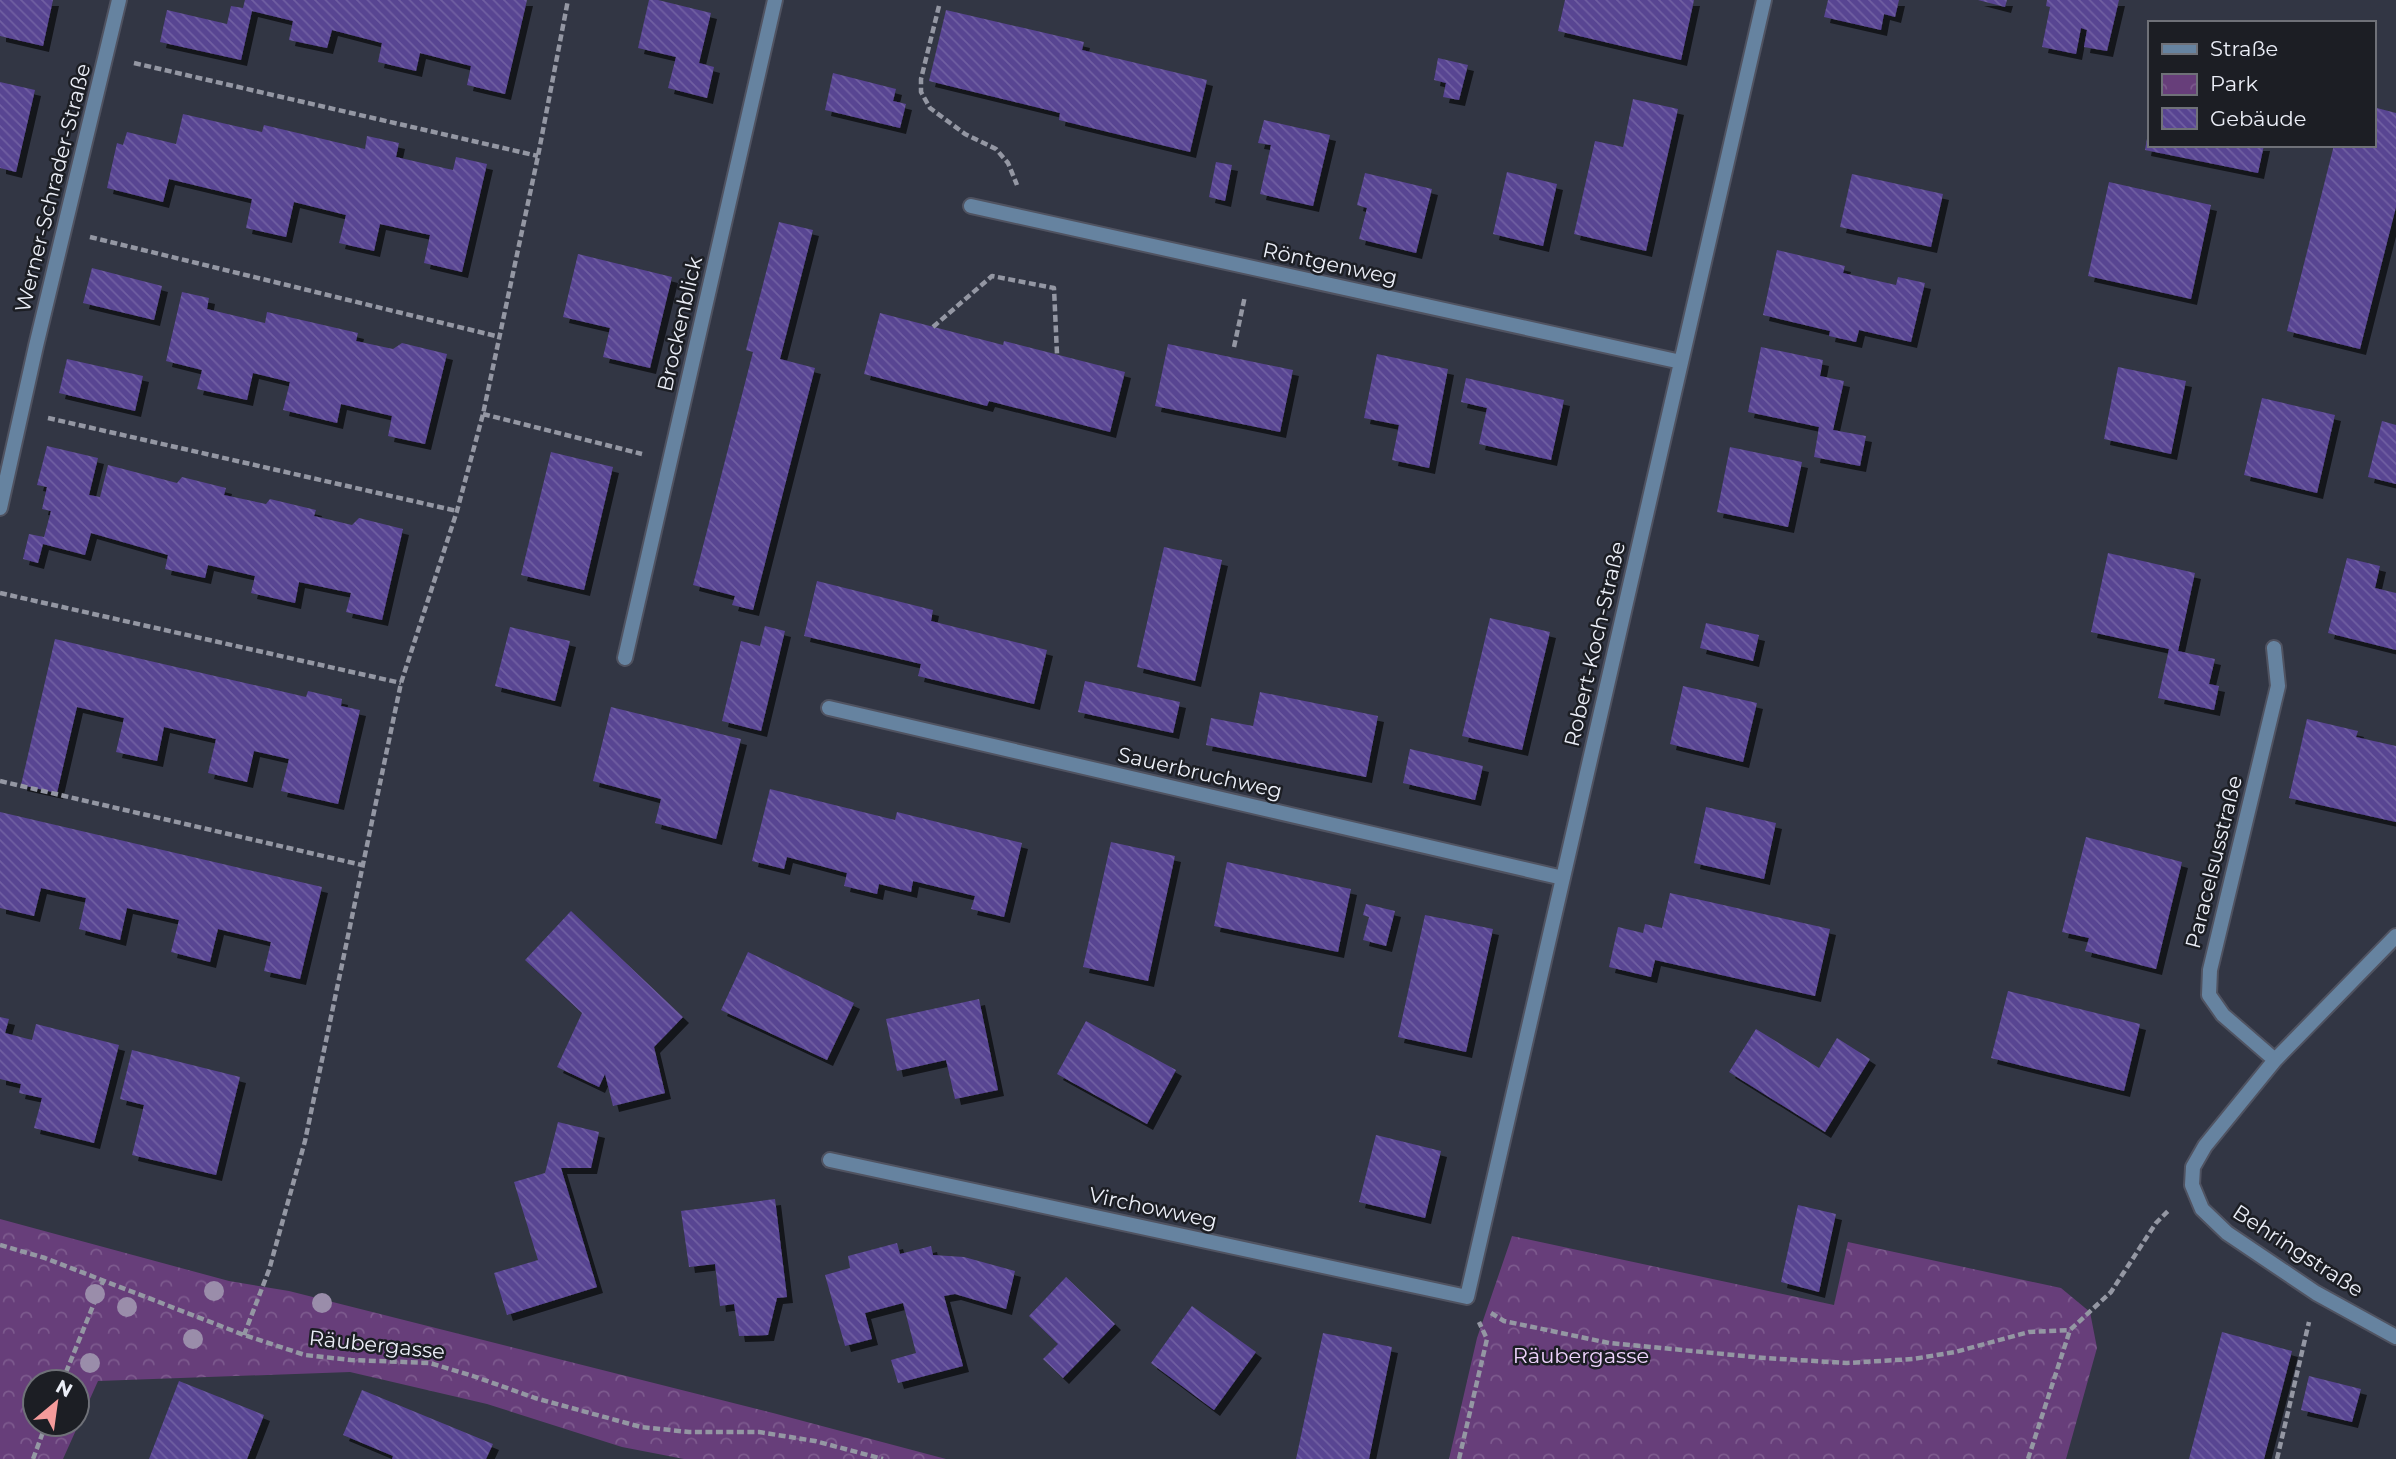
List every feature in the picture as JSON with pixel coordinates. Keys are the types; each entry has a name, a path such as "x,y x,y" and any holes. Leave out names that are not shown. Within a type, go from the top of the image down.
{"street":[{"name":"Werner-Schrader-Straße","path":"0,508 119,0"},
{"name":"Brockenblick","path":"625,658 775,0"},
{"name":"Robert-Koch-Straße","path":"1466,1297 1764,0"},
{"name":"Röntgenweg","path":"971,206 1681,362"},
{"name":"Paracelsusstraße","path":"2274,648 2278,686 2210,970 2209,995 2223,1015 2275,1060"},
{"name":"Sauerbruchweg","path":"829,708 1563,878"},
{"path":"2192,1185 2193,1167 2205,1146 2275,1060 2396,936"},
{"name":"Virchowweg","path":"830,1160 1466,1297"},
{"name":"Behringstraße","path":"2192,1185 2202,1209 2227,1233 2316,1293 2396,1337"}],"path":[{"path":"244,1335 269,1270 304,1141 401,683 457,511 483,415 568,0"},
{"path":"939,6 921,79 921,92 930,108 965,134 996,149 1008,163 1017,183 1018,195 1035,220"},
{"path":"106,56 538,156"},
{"path":"65,232 500,337"},
{"path":"933,327 992,276 1054,288 1057,354"},
{"path":"1234,347 1247,292"},
{"path":"21,412 457,511"},
{"path":"483,415 671,461"},
{"path":"0,593 401,683"},
{"path":"0,780 362,865"},
{"path":"2028,1459 2070,1330 2111,1292 2156,1223 2192,1185"},
{"name":"Räubergasse","path":"0,1245 104,1279 244,1335 305,1355 430,1363 535,1398 641,1427 689,1432 759,1432 815,1441 883,1459"},
{"path":"68,1368 104,1279"},
{"path":"2277,1459 2316,1293"},
{"path":"1466,1297 1504,1321 1609,1343 1847,1363 1913,1359 1955,1352 2029,1332 2070,1330"},
{"path":"1458,1459 1487,1339 1466,1297"},
{"path":"33,1459 41,1438"}],"green space":[{"path":"0,1219 229,1281 289,1291 946,1459 684,1459 622,1447 487,1404 350,1372 98,1381 91,1397 91,1368 21,1368 21,1438 72,1438 63,1459 0,1459"},
{"name":"Räubergasse","path":"1512,1236 1834,1305 1848,1242 2061,1288 2090,1312 2097,1348 2066,1459 1449,1459 1477,1338"}],"building":[{"path":"0,0 53,0 43,46 0,36"},
{"path":"245,0 527,0 505,94 467,85 471,66 420,53 416,71 378,62 382,43 332,30 327,48 289,40 293,21 252,11 241,60 160,42 167,10 227,24 231,6 243,8"},
{"path":"649,0 711,13 699,63 714,67 707,98 668,88 676,57 638,48"},
{"path":"1565,0 1694,0 1681,60 1558,31"},
{"path":"1828,0 1899,0 1895,17 1884,14 1881,30 1824,17"},
{"path":"1978,0 2007,0 2005,7"},
{"path":"2047,0 2119,0 2107,51 2084,47 2087,30 2081,28 2076,54 2042,47 2050,7 2046,6"},
{"path":"946,10 1084,42 1082,50 1207,80 1190,152 1059,120 1060,113 929,81"},
{"path":"1438,58 1468,65 1459,100 1443,97 1446,83 1434,80"},
{"path":"833,73 896,89 893,101 906,104 900,128 825,110"},
{"path":"0,82 35,90 16,172 0,168"},
{"path":"1633,99 1678,109 1646,251 1574,234 1595,141 1623,147"},
{"path":"2375,108 2396,113 2396,207 2360,349 2287,331 2333,147 2375,147"},
{"path":"183,114 262,132 264,125 365,149 367,136 399,143 396,157 453,170 456,157 487,164 462,272 424,263 430,235 380,224 374,251 339,243 346,215 294,202 286,237 246,228 252,199 169,179 163,202 107,188 117,143 123,145 127,132 176,144"},
{"path":"1264,120 1330,135 1313,206 1260,194 1271,145 1258,143"},
{"path":"2148,133 2148,147 2264,147 2258,173 2145,150"},
{"path":"1216,162 1232,165 1225,201 1209,197"},
{"path":"1507,172 1557,184 1543,246 1493,234"},
{"path":"1365,173 1432,189 1416,253 1359,239 1367,208 1357,205"},
{"path":"1852,174 1943,194 1931,247 1840,227"},
{"path":"2109,182 2211,205 2191,299 2088,276"},
{"path":"779,222 813,230 780,359 815,368 753,610 732,605 735,596 693,585 753,352 746,350"},
{"path":"1777,250 1845,266 1843,273 1896,285 1898,277 1925,283 1911,342 1859,330 1856,342 1829,336 1830,331 1763,315"},
{"path":"578,254 672,277 650,368 603,357 610,328 563,317"},
{"path":"92,268 162,286 154,320 83,303"},
{"path":"182,292 209,298 207,309 265,323 267,312 358,333 356,341 393,349 402,343 447,354 425,444 388,436 392,416 341,404 337,423 283,410 290,382 253,373 247,400 197,389 202,370 166,361"},
{"path":"880,313 1003,345 1004,341 1125,372 1110,432 989,401 987,406 864,374"},
{"path":"1168,344 1293,370 1280,432 1155,406"},
{"path":"1761,347 1823,360 1820,376 1844,381 1833,430 1866,436 1860,466 1814,457 1819,427 1748,412"},
{"path":"1377,354 1448,369 1429,468 1392,460 1399,425 1364,418"},
{"path":"67,359 143,376 135,411 59,393"},
{"path":"2118,367 2186,381 2171,454 2104,439"},
{"path":"1466,378 1564,400 1551,460 1479,444 1487,408 1461,402"},
{"path":"2262,398 2335,415 2317,493 2244,475"},
{"path":"2382,421 2396,425 2396,484 2368,477"},
{"path":"47,446 98,458 89,495 100,497 108,465 177,483 182,477 226,488 224,495 266,504 270,499 316,510 314,516 352,525 359,518 403,529 382,620 346,612 351,593 299,582 295,603 251,593 255,576 208,565 205,578 165,569 168,555 91,533 85,555 43,544 38,563 23,559 29,534 44,537 51,511 42,509 47,487 37,485"},
{"path":"1730,447 1802,462 1788,527 1717,512"},
{"path":"551,452 613,467 584,590 521,575"},
{"path":"1164,547 1222,560 1195,681 1137,667"},
{"path":"2108,553 2195,573 2178,651 2215,659 2209,684 2219,686 2214,710 2158,698 2169,649 2091,632"},
{"path":"2347,558 2380,566 2375,588 2396,593 2396,650 2328,633"},
{"path":"817,581 933,610 931,621 1047,650 1034,704 918,676 921,664 804,636"},
{"path":"1490,618 1550,632 1522,750 1462,736"},
{"path":"1706,623 1759,635 1753,661 1700,648"},
{"path":"765,626 785,631 761,731 722,721 741,641 760,646"},
{"path":"510,627 570,641 555,701 495,686"},
{"path":"55,639 306,697 308,691 342,699 341,706 360,710 338,804 281,791 289,759 254,751 247,782 208,773 216,739 164,727 157,761 116,752 124,718 77,707 57,793 21,785"},
{"path":"1085,681 1180,702 1173,733 1078,712"},
{"path":"1683,686 1757,703 1743,762 1670,744"},
{"path":"1260,692 1378,716 1366,777 1206,745 1211,718 1253,726"},
{"path":"611,707 741,739 716,839 655,823 661,799 593,781"},
{"path":"2307,719 2358,731 2356,737 2396,746 2396,822 2289,798"},
{"path":"1410,749 1483,766 1475,800 1403,783"},
{"path":"770,789 895,820 897,812 1022,843 1004,917 971,909 975,896 913,881 911,892 879,884 877,894 844,886 847,873 787,857 784,869 752,861"},
{"path":"1706,807 1776,823 1764,879 1694,863"},
{"path":"0,812 322,887 300,979 264,971 271,942 218,929 210,962 171,952 179,920 127,908 120,940 79,929 86,898 41,888 34,916 0,908"},
{"path":"2086,837 2182,862 2156,969 2085,951 2089,938 2062,932"},
{"path":"1111,842 1175,856 1148,981 1083,967"},
{"path":"1227,862 1351,889 1338,952 1214,926"},
{"path":"1670,893 1830,929 1815,996 1655,960 1651,977 1609,967 1618,927 1643,933 1645,924 1662,928"},
{"path":"1366,904 1395,911 1386,946 1363,940 1369,917 1363,915"},
{"path":"571,911 683,1017 654,1047 665,1093 613,1106 605,1074 599,1087 557,1067 582,1013 525,960"},
{"path":"1425,915 1493,929 1466,1052 1398,1037"},
{"path":"748,952 854,1003 827,1060 721,1010"},
{"path":"2008,991 2140,1024 2124,1091 1991,1058"},
{"path":"979,999 998,1090 955,1099 946,1060 897,1071 886,1019"},
{"path":"0,1017 9,1019 5,1033 32,1040 36,1024 119,1045 94,1143 34,1128 42,1098 19,1093 21,1084 0,1079"},
{"path":"1086,1021 1176,1070 1147,1124 1057,1074"},
{"path":"1756,1029 1819,1068 1837,1038 1870,1059 1825,1132 1729,1072"},
{"path":"132,1050 240,1077 216,1175 132,1155 144,1105 120,1099"},
{"path":"558,1122 599,1132 591,1168 561,1168 597,1287 507,1315 494,1273 538,1260 514,1182 545,1173"},
{"path":"1376,1135 1441,1151 1425,1218 1359,1202"},
{"path":"775,1199 787,1297 777,1298 768,1335 739,1336 734,1304 720,1306 715,1264 689,1267 681,1211"},
{"path":"1798,1205 1836,1214 1819,1292 1781,1282"},
{"path":"897,1243 900,1254 931,1246 933,1255 964,1257 1015,1271 1006,1309 955,1294 944,1296 963,1366 898,1383 891,1360 916,1353 903,1303 865,1313 872,1339 845,1346 825,1275 850,1268 848,1256"},
{"path":"1066,1277 1115,1324 1063,1378 1043,1359 1058,1344 1029,1316"},
{"path":"1192,1306 1256,1352 1214,1410 1151,1363"},
{"path":"2222,1332 2292,1351 2264,1459 2189,1459"},
{"path":"1323,1333 1392,1347 1369,1459 1296,1459"},
{"path":"2309,1376 2361,1389 2352,1422 2301,1410"},
{"path":"179,1381 264,1415 247,1459 149,1459"},
{"path":"362,1390 493,1444 486,1459 392,1459 393,1456 343,1435"}]}
